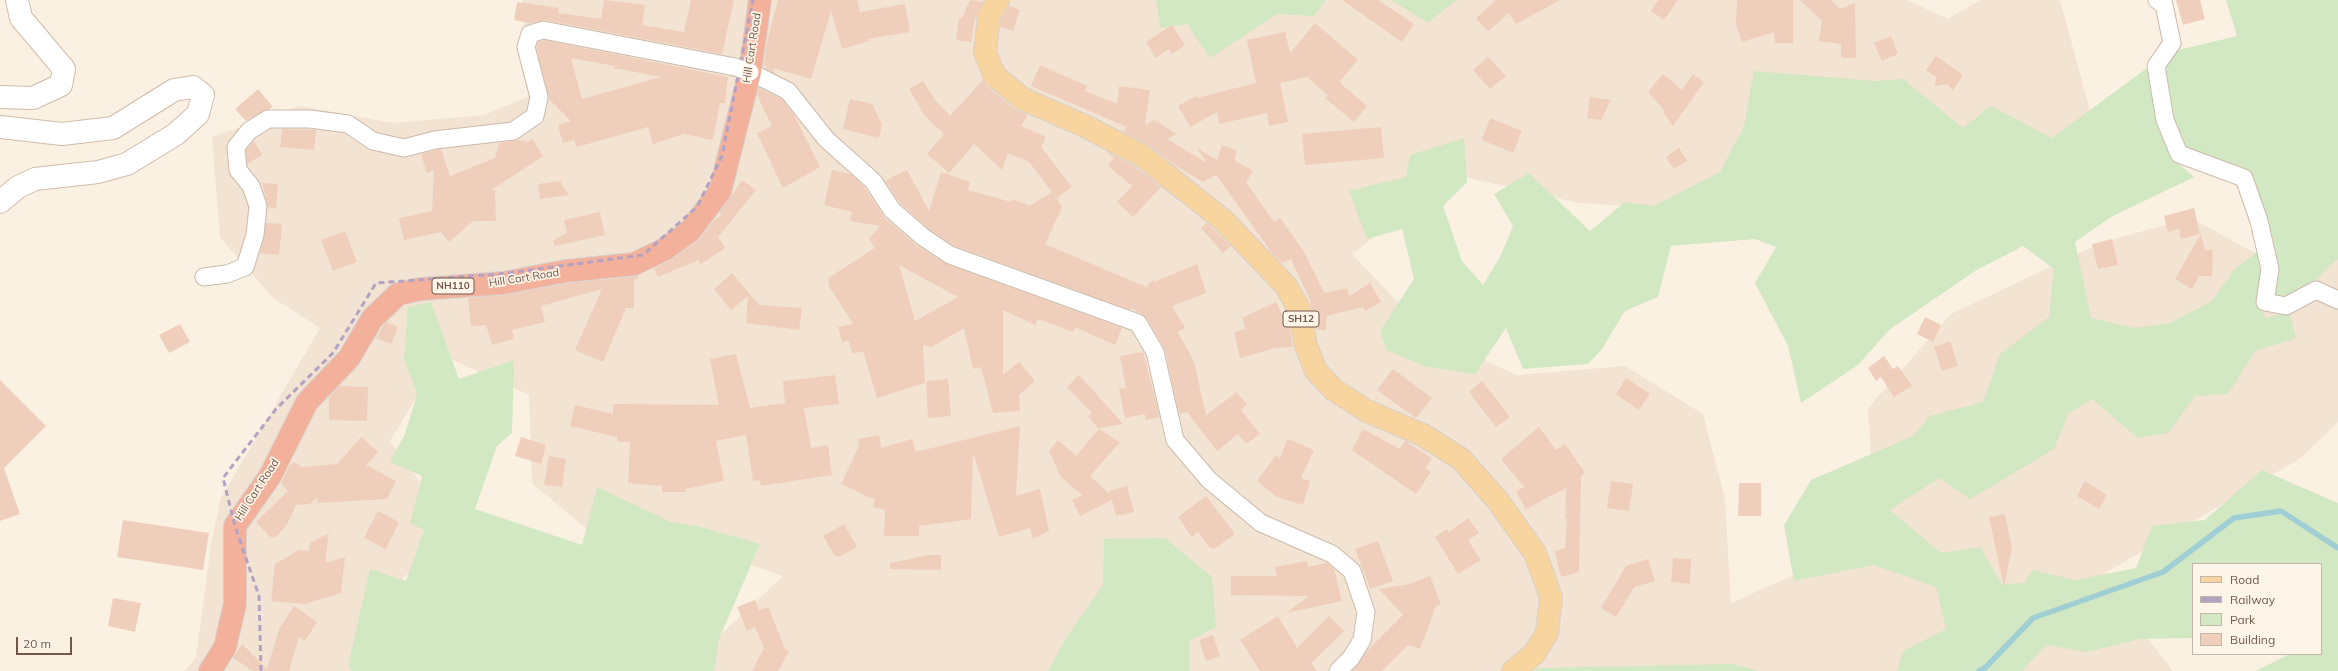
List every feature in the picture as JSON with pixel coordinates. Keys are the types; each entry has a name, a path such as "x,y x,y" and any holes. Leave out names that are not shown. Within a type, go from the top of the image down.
{"highway":[{"name":"Hill Cart Road","path":"210,671 225,647 235,604 235,526 270,476 307,402 349,358 372,319 387,302 398,294 421,289 503,283 566,271 634,264 665,249 690,231 720,191 742,70 760,0"}],"main road":[{"path":"0,97 33,98 60,85 64,69 21,18 17,0"},
{"name":"SH12","path":"998,0 989,16 985,48 985,53 995,76 1023,98 1085,126 1141,155 1223,220 1286,286 1299,309 1306,346 1316,371 1334,390 1367,411 1423,434 1461,459 1498,501 1535,553 1551,598 1547,633 1534,654 1513,671"},
{"path":"0,127 62,134 113,128 174,90 193,87 203,95 198,114 176,134 127,164 98,172 52,179 35,179 18,187 0,202"}],"street":[{"path":"2157,0 2164,6 2172,43 2156,66 2165,120 2179,154 2244,178 2259,221 2270,269 2265,302 2286,306 2316,290 2338,300"},
{"path":"204,277 227,274 245,267 255,235 258,206 251,186 238,170 236,146 249,131 268,119 310,119 348,124 373,141 404,148 435,140 513,131 535,116 539,97 526,47 530,34 543,30 742,70 788,91 826,139 873,181 892,210 923,237 950,255 1138,323 1155,352 1175,440 1208,480 1261,523 1332,554 1352,571 1366,612 1362,640 1351,658 1338,671"}],"shaded area":[{"path":"522,0 1907,0 1948,19 1980,0 2060,0 2100,147 1728,212 1579,203 1455,175 1352,254 1429,335 1517,375 1625,366 1703,414 1725,499 1731,603 1877,538 1868,408 1951,314 2103,242 2191,218 2291,273 2338,248 2338,422 2301,458 2100,576 2173,671 702,671 697,657 783,576 682,541 594,535 532,483 529,395 442,355 390,441 457,533 389,590 368,671 184,671 196,658 211,544 221,498 320,328 273,298 220,237 212,137 300,106 393,123 484,115 528,97"}],"green space":[{"path":"1156,0 1326,0 1314,16 1277,14 1210,58 1187,24 1161,28"},
{"path":"1391,0 1456,0 1428,23"},
{"path":"2226,0 2338,0 2338,259 2312,283 2284,297 2271,296 2247,173 2182,146 2171,116 2164,67 2178,50 2237,36"},
{"path":"2147,68 2158,123 2173,159 2194,177 2111,217 2075,242 2091,318 2135,328 2170,323 2212,301 2233,271 2258,251 2261,274 2257,304 2266,318 2289,311 2296,338 2255,351 2228,394 2195,396 2168,433 2138,438 2092,399 2068,414 2054,449 1970,499 1939,478 1890,510 1941,553 1980,547 2002,584 2025,583 2032,570 2075,580 2136,568 2152,526 2205,520 2262,470 2338,503 2338,671 2255,671 2288,655 2322,655 2322,563 2192,563 2192,638 2140,639 2087,652 2047,645 2022,671 1897,671 1903,651 1946,629 1936,587 1874,565 1794,581 1784,525 1811,480 1913,436 1930,416 1983,402 2000,354 2049,317 2054,269 2023,246 1975,271 1889,330 1858,365 1801,403 1788,346 1755,283 1776,247 1755,239 1671,246 1658,297 1625,311 1602,349 1588,364 1523,369 1506,328 1475,374 1423,366 1387,350 1380,331 1414,279 1402,229 1367,239 1349,191 1406,177 1410,155 1464,138 1467,182 1443,206 1462,261 1483,285 1501,255 1513,226 1494,194 1529,173 1590,231 1625,202 1654,206 1720,172 1744,126 1754,71 1875,81 1903,79 1963,128 1991,106 2052,138"},
{"path":"431,302 459,379 514,360 512,433 497,446 475,509 582,545 597,487 671,522 697,526 760,544 719,639 714,671 353,671 348,666 370,569 406,581 424,530 410,523 422,476 390,462 405,434 417,394 404,360 408,307"},
{"path":"1165,538 1212,577 1216,627 1189,641 1189,671 1048,671 1066,638 1103,585 1104,539"},
{"path":"1732,664 1759,671 1533,671 1538,668"}],"building":[{"path":"604,0 645,5 642,25 684,32 691,0 734,0 722,54 545,20 531,23 514,20 517,2 559,8 558,13 601,19"},
{"path":"778,0 857,0 860,12 905,4 910,32 868,39 869,41 842,49 831,11 811,79 773,68 775,74 766,69 767,66 764,65 767,41"},
{"path":"970,0 983,2 975,19 971,42 956,40 959,18 962,18"},
{"path":"1342,0 1378,0 1414,24 1402,42"},
{"path":"1496,0 1560,0 1516,24 1509,13 1488,31 1476,18"},
{"path":"1658,0 1678,0 1664,20 1651,11"},
{"path":"1737,0 1793,0 1793,43 1775,43 1774,32 1742,42 1736,24"},
{"path":"1800,0 1830,0 1840,9 1855,3 1856,58 1841,58 1841,44 1819,41 1822,21"},
{"path":"2176,0 2200,0 2205,19 2183,25"},
{"path":"1009,6 1020,10 1013,31 1000,27 1001,20"},
{"path":"1315,23 1358,60 1339,82 1367,106 1354,122 1325,98 1328,95 1307,77 1280,83 1288,122 1269,126 1267,113 1219,124 1217,112 1190,127 1178,106 1196,96 1197,98 1256,83 1247,40 1285,32 1290,53"},
{"path":"1172,25 1185,45 1172,54 1169,49 1156,58 1146,42"},
{"path":"1891,36 1898,54 1882,61 1874,43"},
{"path":"544,40 728,77 725,103 720,103 713,140 684,134 653,144 648,127 577,147 574,140 563,143 558,125 571,121 549,99 536,47 538,42","holes":["571,58 615,66 614,68 661,77 582,99"]},
{"path":"1936,56 1963,75 1953,90 1947,84 1935,86 1936,77 1926,70"},
{"path":"1488,57 1506,76 1490,89 1473,70"},
{"path":"1040,65 1087,86 1085,91 1117,104 1119,86 1150,90 1145,125 1154,120 1177,134 1167,139 1207,163 1196,147 1217,160 1222,145 1237,151 1234,160 1253,171 1246,182 1274,222 1280,218 1304,252 1324,293 1347,288 1349,296 1370,283 1381,302 1365,311 1363,307 1327,316 1326,330 1316,330 1310,300 1291,259 1282,263 1273,254 1216,175 1203,182 1176,166 1147,144 1123,132 1127,127 1031,86"},
{"path":"1663,74 1682,90 1693,74 1704,82 1673,126 1664,114 1665,111 1648,92"},
{"path":"983,80 987,86 1015,109 1028,115 1021,126 1046,137 1041,147 1072,187 1057,198 1054,194 1062,207 1045,244 1146,287 1153,280 1154,282 1197,264 1206,293 1172,306 1185,328 1178,332 1194,362 1206,415 1237,392 1247,405 1241,410 1260,434 1246,444 1238,434 1217,451 1187,412 1179,414 1165,350 1147,318 1142,314 1131,308 1130,310 955,246 929,229 900,203 885,181 907,170 929,211 941,172 970,182 968,190 1011,202 1012,199 1030,206 1052,192 1029,162 1008,153 1002,170 974,144 949,173 927,154 944,134 925,116 909,89 923,81 935,100 950,116"},
{"path":"759,88 782,99 794,115 820,167 783,188 757,133 772,126 757,95"},
{"path":"258,89 273,107 246,121 235,109"},
{"path":"1590,97 1611,100 1601,120 1587,118"},
{"path":"850,99 872,104 882,124 879,138 843,129"},
{"path":"1490,118 1522,131 1513,153 1482,140"},
{"path":"1381,127 1384,158 1305,165 1302,134"},
{"path":"282,129 316,130 314,150 280,147"},
{"path":"532,139 543,156 490,191 495,190 496,221 473,221 449,242 441,232 404,240 399,218 432,211 434,170 427,173 421,154 441,149 450,176 495,158 499,143 518,140 528,142"},
{"path":"254,141 262,155 247,164 246,150"},
{"path":"1679,148 1687,161 1674,169 1666,157"},
{"path":"1106,151 1134,166 1161,187 1133,217 1117,202 1132,186 1108,166 1114,158"},
{"path":"832,170 851,174 865,188 885,218 916,245 944,263 1122,328 1115,345 1075,327 1073,332 1038,319 1035,325 1003,310 1003,375 1019,362 1035,381 1019,395 1020,411 993,413 981,367 973,369 964,328 932,347 923,345 925,383 877,398 863,351 852,354 849,341 842,342 838,327 853,324 829,286 828,278 875,248 869,239 880,226 850,221 852,212 824,205","holes":["899,265 958,297 915,321"]},
{"path":"742,180 756,190 718,237 725,248 701,264 698,260 658,277 654,268 672,259 700,239 714,220 722,215 719,213"},
{"path":"560,181 569,195 540,199 538,184"},
{"path":"262,183 278,184 276,208 268,207"},
{"path":"2194,208 2200,234 2181,239 2179,229 2168,232 2164,216"},
{"path":"600,212 605,235 555,246 553,240 567,233 564,220"},
{"path":"266,223 282,224 279,255 260,253"},
{"path":"1207,223 1231,246 1223,253 1201,228"},
{"path":"345,231 357,262 333,271 321,240"},
{"path":"2201,234 2205,250 2213,250 2212,276 2199,276 2192,289 2175,279"},
{"path":"2112,239 2118,265 2098,269 2092,244"},
{"path":"732,273 759,305 802,308 799,330 746,323 748,296 731,310 714,289"},
{"path":"638,276 639,278 634,279 634,308 626,308 603,362 575,350 602,289 541,306 545,322 512,330 514,339 492,345 486,325 471,326 468,298 504,295 568,283"},
{"path":"1276,302 1287,325 1289,325 1293,347 1275,348 1240,358 1234,332 1246,329 1242,318"},
{"path":"1925,317 1941,325 1933,342 1917,334"},
{"path":"386,322 398,327 391,344 376,338"},
{"path":"180,324 190,342 169,353 159,335"},
{"path":"1950,341 1958,366 1942,371 1934,347"},
{"path":"1143,352 1160,417 1146,420 1145,414 1125,418 1119,389 1126,388 1120,356"},
{"path":"736,354 750,408 785,403 783,381 835,375 839,404 804,408 811,448 828,445 832,475 761,486 760,480 753,481 746,435 716,441 724,481 685,489 685,492 662,492 662,486 628,483 630,442 617,442 617,437 570,426 575,405 613,414 613,404 719,405 710,359"},
{"path":"1884,356 1893,369 1898,366 1912,386 1894,397 1881,377 1876,381 1868,368"},
{"path":"1393,369 1432,398 1416,418 1377,390"},
{"path":"1079,375 1123,424 1098,428 1088,416 1092,413 1067,387"},
{"path":"1626,378 1650,394 1639,410 1616,394"},
{"path":"948,379 951,416 928,418 926,381"},
{"path":"0,380 46,426 4,468 20,514 0,521"},
{"path":"1482,381 1510,417 1496,427 1469,392"},
{"path":"339,386 368,387 367,421 329,420 329,397"},
{"path":"1020,426 1016,496 1040,489 1049,531 1033,539 1030,528 999,537 973,452 971,519 919,526 919,536 884,536 885,510 873,507 875,500 841,484 859,446 858,439 879,435 881,448 912,439 916,452"},
{"path":"1539,427 1556,450 1565,444 1585,473 1581,476 1579,572 1561,577 1555,551 1565,548 1567,519 1565,519 1566,488 1526,509 1516,491 1524,487 1501,459"},
{"path":"1099,429 1120,442 1090,476 1111,495 1109,491 1127,486 1134,512 1116,516 1112,500 1080,516 1072,500 1082,495 1061,477 1049,451 1058,440 1076,456"},
{"path":"1363,429 1400,449 1405,441 1432,458 1425,468 1431,472 1416,494 1352,450"},
{"path":"361,437 378,452 366,465 396,481 387,499 317,503 318,497 310,504 296,505 286,526 276,537 270,537 256,522 288,491 281,483 289,466 294,462 302,467 337,464"},
{"path":"521,437 546,445 541,464 515,456"},
{"path":"1288,439 1314,450 1301,478 1310,481 1303,505 1277,497 1257,481 1276,455 1279,459"},
{"path":"549,456 566,459 562,487 544,485"},
{"path":"1611,481 1633,484 1629,511 1607,508"},
{"path":"2085,481 2107,495 2099,509 2077,496"},
{"path":"1739,483 1761,483 1761,516 1738,516"},
{"path":"1206,496 1235,534 1216,548 1210,548 1198,532 1192,537 1178,517"},
{"path":"378,511 399,522 386,549 364,538"},
{"path":"2005,514 2012,548 2004,587 1989,517"},
{"path":"1468,518 1479,533 1468,540 1481,560 1458,574 1435,537 1447,529 1449,532"},
{"path":"123,520 209,533 203,570 117,557"},
{"path":"844,524 857,547 841,556 835,556 823,536"},
{"path":"329,533 325,563 345,557 341,593 305,604 271,601 275,564 299,550 309,551 310,543"},
{"path":"1378,541 1393,581 1370,589 1355,549"},
{"path":"929,555 941,555 941,570 890,569 890,563"},
{"path":"1673,558 1691,559 1690,584 1671,582"},
{"path":"1648,559 1655,581 1634,587 1616,617 1601,608 1626,566"},
{"path":"1307,561 1308,567 1327,563 1334,569 1342,601 1286,613 1309,596 1231,595 1231,576 1277,576 1275,567"},
{"path":"1430,576 1441,604 1436,606 1420,649 1408,645 1382,671 1352,671 1367,651 1403,615 1379,589 1410,584"},
{"path":"113,598 141,603 135,632 108,626"},
{"path":"755,600 759,610 768,607 785,649 789,651 778,671 752,671 764,648 755,627 747,631 737,607"},
{"path":"294,606 317,622 305,641 299,637 289,671 253,671 233,658 242,644 267,669 279,629"},
{"path":"1278,616 1297,648 1329,616 1344,631 1311,663 1317,671 1260,671 1240,640"},
{"path":"1213,635 1220,656 1206,661 1199,640"}],"waterway":[{"path":"1979,671 1986,667 2033,618 2163,572 2234,518 2281,511 2338,548"}],"railway":[{"path":"261,671 259,596 235,526 223,478 276,409 333,353 376,283 500,274 643,255 697,207 722,156 753,0"}]}
